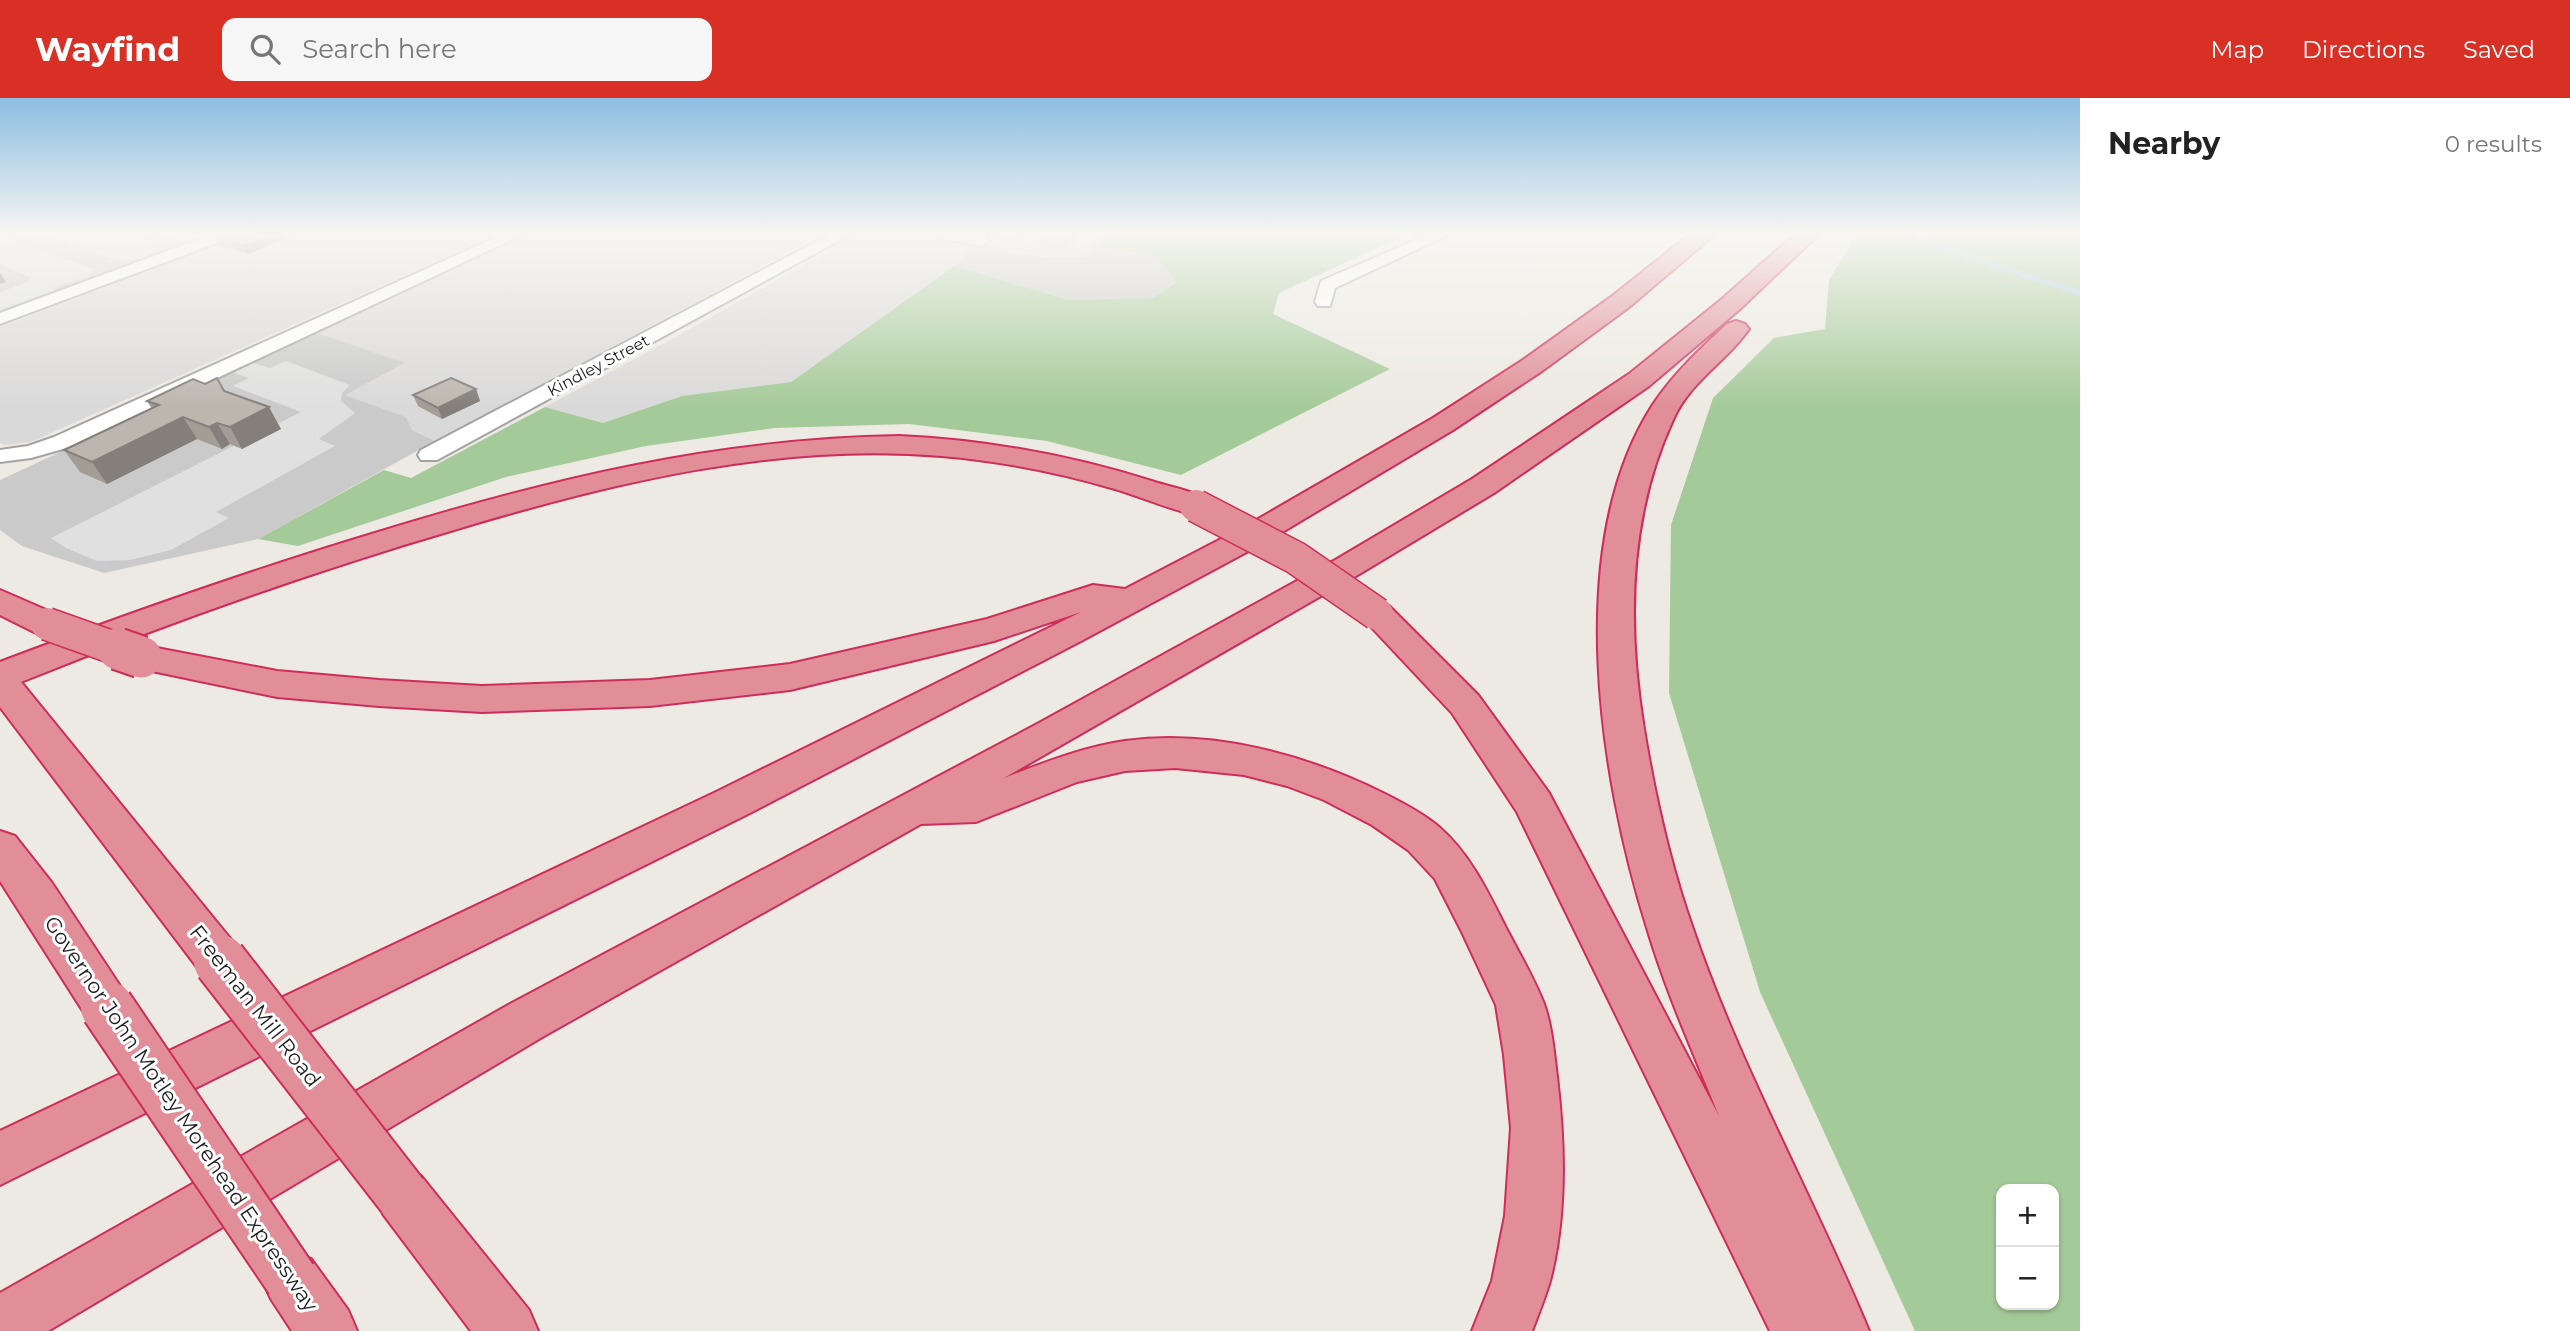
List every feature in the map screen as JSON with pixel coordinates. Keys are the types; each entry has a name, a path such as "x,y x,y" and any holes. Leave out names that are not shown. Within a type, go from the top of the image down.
{"highway":[{"path":"0,1158 836,752 1136,598 1336,489 1463,412 1594,323 1632,293"},
{"path":"0,1326 527,1020 910,812 1349,566 1483,486 1639,380 1742,293"},
{"path":"1760,293 1751,315 1687,379 1660,417 1639,467 1623,528 1614,599 1617,679 1629,765 1648,855 1676,945 1729,1076 1839,1331"},
{"path":"7,688 228,592 424,528 596,481 734,454 854,445 903,445 1010,455 1099,474 1196,506 1296,558 1377,614 1465,704 1534,803 1801,1331"},
{"path":"0,601 47,624 141,657 277,684 482,699 650,693 790,677 994,629 1093,596 1136,598"},
{"name":"Freeman Mill Road","path":"7,688 508,1331"},
{"path":"910,812 976,806 1069,769 1125,756 1175,753 1244,760 1295,773 1351,795 1387,814 1423,838 1450,867 1481,923 1520,1004 1529,1055 1537,1128 1533,1216 1521,1281 1502,1331"},
{"path":"0,848 18,894"},
{"name":"Governor John Motley Morehead Expressway","path":"18,894 107,1007 327,1331"}],"street":[{"path":"0,319 71,293"},
{"path":"0,456 31,452 62,442 388,293"},
{"name":"Kindley Street","path":"429,455 733,293"},
{"path":"1324,302 1326,293"}],"shaded area":[{"path":"0,293 50,293 0,311"},
{"path":"0,293 48,293 0,310"},
{"path":"90,293 366,293 31,442 5,445 0,443 0,327"},
{"path":"405,293 713,293 435,441 412,430 406,417 344,395 404,364 317,333"},
{"path":"755,293 916,293 791,382 682,396 603,423 545,407"},
{"path":"1044,293 1162,293 1154,299 1069,300"},
{"path":"317,333 405,363 345,395 406,417 412,430 435,441 258,539 104,573 22,546 0,530 0,480"},
{"path":"286,361 350,385 342,393 341,401 355,413 319,439 335,446 216,512 229,518 171,550 130,560 97,561 66,548 51,538 301,412 233,386 249,378 232,372 251,362 270,368"}],"green space":[{"path":"917,293 1044,293 1069,300 1154,298 1162,293 1280,293 1273,314 1390,369 1181,475 1047,441 909,424 775,428 646,446 506,477 298,546 258,539 384,470 411,478 545,407 603,423 682,396 791,382"},
{"path":"1828,293 2080,293 2080,1331 1915,1331 1760,992 1669,693 1671,525 1713,398 1774,338 1825,329"}],"building":[{"path":"217,378 224,391 269,407 230,427 217,423 209,427 183,417 92,462 64,450 159,405 147,401 193,379 205,384"},
{"path":"451,378 476,389 438,408 413,395"}]}
